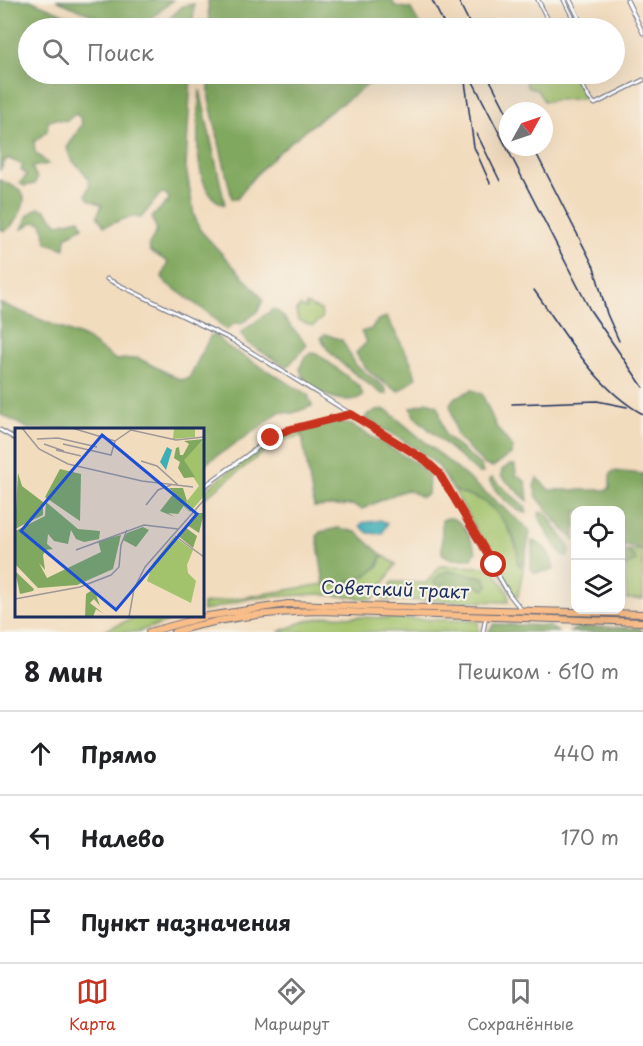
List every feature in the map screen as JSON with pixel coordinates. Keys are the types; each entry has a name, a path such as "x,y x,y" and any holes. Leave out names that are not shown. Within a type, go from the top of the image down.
{"highway":[{"name":"Советский тракт","path":"204,617 288,604 643,614"},
{"name":"Советский тракт","path":"174,632 218,620 268,612 362,611 643,622"},
{"name":"Советский тракт","path":"149,632 203,617"}],"street":[{"path":"538,0 547,18"},
{"path":"564,0 573,18"},
{"path":"570,0 579,18"},
{"path":"627,0 643,33"},
{"path":"581,84 595,104 643,80"},
{"path":"107,279 232,340 425,460 439,473 509,594 521,609"},
{"path":"204,487 271,438 288,430 351,414"},
{"path":"0,430 15,438"},
{"path":"483,632 486,616"}],"green space":[{"path":"0,0 30,0 73,18 18,18 18,84 190,84 186,167 194,215 200,230 263,300 258,311 241,324 235,323 226,330 211,315 166,283 162,277 168,262 150,251 149,244 157,231 152,217 169,200 167,194 161,193 141,218 126,218 104,226 97,216 102,205 88,199 86,195 89,186 87,176 71,159 67,148 82,124 80,117 75,114 67,121 55,119 48,122 47,131 34,142 35,152 48,164 32,167 37,178 35,184 24,186 20,183 27,175 21,170 23,165 7,158 0,170"},
{"path":"56,0 173,0 152,18 98,18"},
{"path":"208,0 392,0 395,6 411,9 416,18 209,18"},
{"path":"194,4 193,18 170,18 183,6"},
{"path":"209,84 369,84 285,147 267,163 237,199 232,199 209,99"},
{"path":"527,84 578,84 586,98 544,101 537,90 527,87"},
{"path":"200,90 225,205 214,198 206,187 201,172 198,155"},
{"path":"0,180 19,189 24,197 23,207 18,216 5,231 0,229"},
{"path":"38,208 45,210 58,224 80,219 83,227 66,237 65,249 47,243 42,223 33,222 22,229 28,215"},
{"path":"0,303 85,338 116,360 138,358 181,380 189,378 211,335 216,336 228,347 308,395 312,406 293,413 279,412 204,464 204,428 27,428 0,414"},
{"path":"306,304 321,310 322,318 313,326 298,320 296,311 300,306 306,308"},
{"path":"273,309 279,312 307,345 287,367 247,343 240,333"},
{"path":"387,317 411,362 416,378 399,391 374,375 363,365 356,353 367,342 361,332 371,329 378,320"},
{"path":"325,334 342,340 356,365 385,388 387,394 382,394 338,360 324,344 321,337"},
{"path":"311,353 318,354 359,386 363,395 355,399 336,399 316,390 308,383 300,368 304,358"},
{"path":"472,390 482,394 497,428 513,448 512,453 493,467 485,465 457,437 450,404 454,398"},
{"path":"427,402 438,406 445,435 481,466 483,473 478,473 414,416 411,408"},
{"path":"382,409 389,412 524,525 530,532 525,559 520,566 517,562 518,554 513,537 496,512 479,499 453,489 440,468 431,459 365,418 368,414"},
{"path":"338,421 350,424 418,464 429,476 428,494 422,497 407,490 362,509 352,505 314,507 301,429"},
{"path":"301,429 302,436 278,441 204,498 204,491 264,445"},
{"path":"509,465 515,465 516,475 526,482 528,501 501,476 502,470"},
{"path":"613,471 643,474 643,550 625,545 625,506 571,506 571,536 537,497 534,486 537,478 549,490 606,490 610,488 610,475"},
{"path":"492,478 525,507 527,513 505,501 489,480"},
{"path":"453,488 487,503 502,518 516,547 520,566 525,559 518,597 512,593"},
{"path":"539,513 546,513 568,546 570,552 567,557 559,551 546,530"},
{"path":"448,518 458,521 466,530 476,551 472,559 450,559 442,553 442,520"},
{"path":"338,528 356,532 382,555 379,563 368,574 361,578 328,586 324,584 317,536 320,532"},
{"path":"532,541 541,545 548,552 554,570 534,573 531,569"},
{"path":"625,550 634,556 636,561 625,566"},
{"path":"628,550 643,550 643,599 627,599 625,575"},
{"path":"382,555 396,564 375,597 371,599 319,594 252,598 204,611 204,604 324,584 328,586 362,577 380,565"},
{"path":"440,566 492,567 508,593 509,602 384,600 382,598 392,582 426,583"},
{"path":"447,571 484,577 488,585 484,590 476,585 453,588 433,583 439,575"},
{"path":"329,616 478,621 479,632 278,632 306,621"},
{"path":"137,617 183,617 137,632 100,632"},
{"path":"494,624 549,626 558,632 488,632"},
{"path":"578,627 640,628 643,632 570,632"}],"water":[{"path":"381,520 387,524 382,534 368,533 360,526 362,523"}],"railway":[{"path":"432,0 441,18"},
{"path":"458,0 467,18"},
{"path":"465,84 474,147 490,183"},
{"path":"474,84 590,310 643,387"},
{"path":"492,84 501,102"},
{"path":"477,134 500,181"},
{"path":"538,156 594,267 607,314 619,341"},
{"path":"534,290 582,359 596,375 610,390 643,414"},
{"path":"512,404 597,401 627,407"}],"route":[{"path":"271,438 288,430 351,414 425,460 439,473 494,565"}]}
